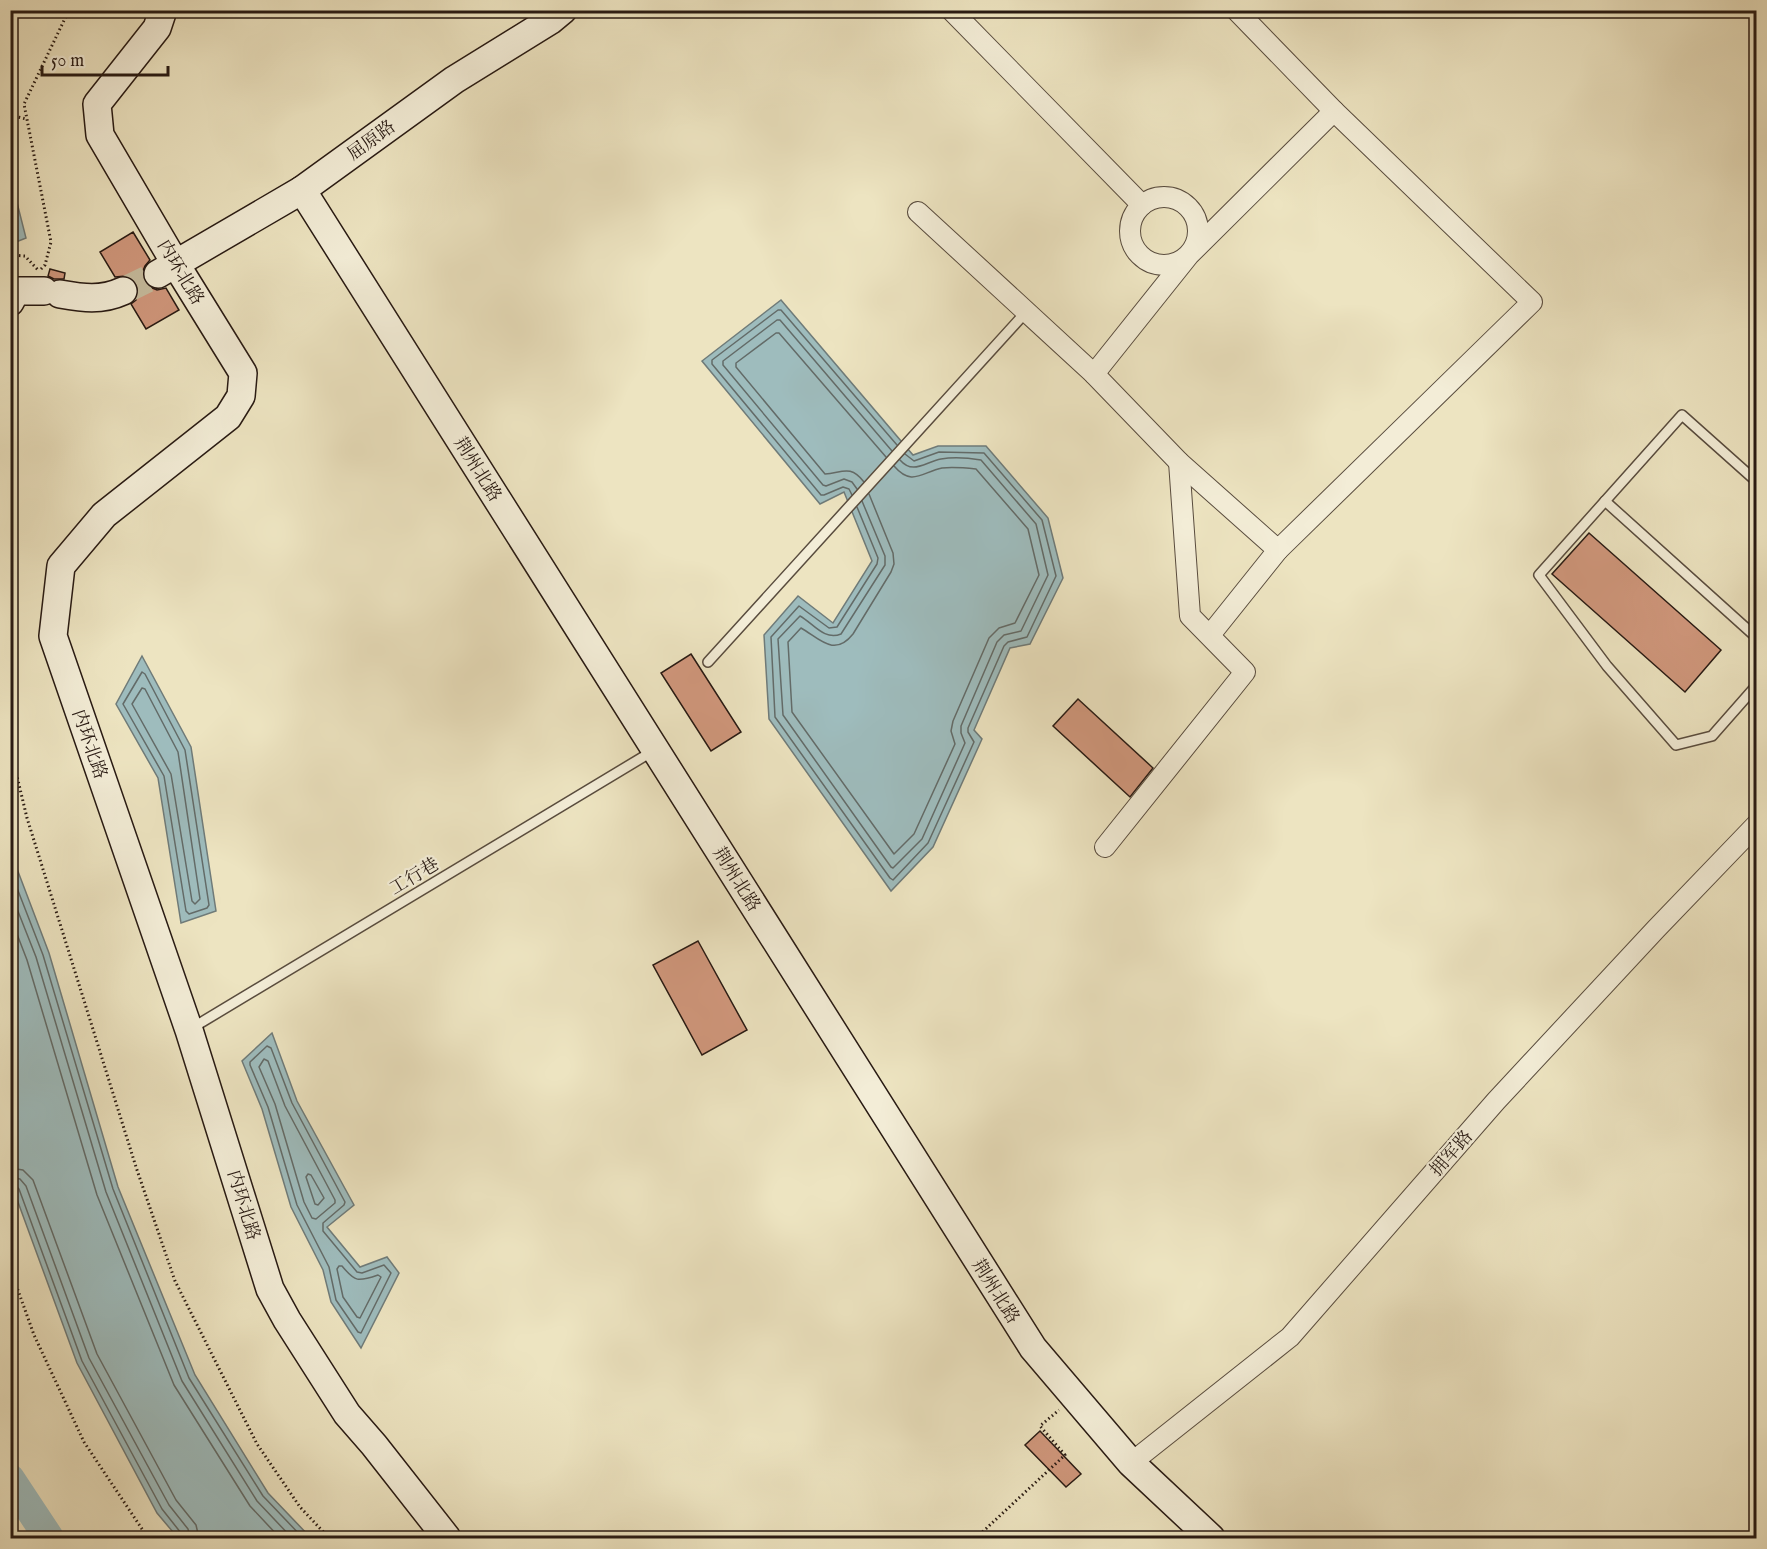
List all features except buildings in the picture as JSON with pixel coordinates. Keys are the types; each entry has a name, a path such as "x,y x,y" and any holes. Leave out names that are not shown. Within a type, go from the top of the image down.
{"street":[{"name":"内环北路","path":"163,10 157,28 98,104 100,135 166,268 243,373 241,396 228,417 104,515 61,566 53,636 189,1030 270,1289 286,1320 347,1414 447,1539"},
{"name":"屈原路","path":"166,268 302,190 454,80 551,20 563,10"},
{"path":"951,10 1142,205"},
{"path":"1210,636 1278,550 1532,302 1334,111 1236,10"},
{"path":"1094,374 1189,255 1198,235 1193,212 1185,204 1174,199 1163,197 1152,199 1134,213 1130,223 1130,235 1132,245 1139,255 1158,265 1180,262 1189,255 1334,111"},
{"name":"荆州北路","path":"302,190 1033,1348 1131,1463 1211,1539"},
{"path":"918,212 1094,374 1179,462 1278,550"},
{"path":"14,296 47,285 79,297 109,298 123,291"},
{"path":"1105,847 1245,672 1190,616 1179,462"},
{"name":"拥军路","path":"1131,1463 1290,1337 1496,1101 1756,825"}],"lane":[{"path":"708,662 1026,312"},
{"path":"1756,481 1682,415 1539,575 1608,666 1676,745 1712,736 1756,686"},
{"path":"1605,501 1756,637"},
{"name":"工行巷","path":"189,1030 655,750"}],"path":[{"path":"47,285 45,265 51,242 24,104 64,26 69,10"},
{"path":"10,115 26,119"},
{"path":"10,255 25,256 47,285"},
{"path":"14,296 47,285"},
{"path":"10,747 27,818 129,1144 175,1281 256,1444 300,1507 329,1539"},
{"path":"10,1268 34,1335 84,1442 148,1539"},
{"path":"976,1539 1065,1455 1040,1426 1074,1397"}],"water":[{"path":"10,175 26,238 11,244 10,244"},
{"path":"781,300 913,455 938,446 986,446 1048,518 1063,578 1030,644 1010,648 974,730 982,739 933,847 891,891 769,719 764,635 798,596 833,623 872,561 844,492 820,504 702,361"},
{"path":"142,656 191,747 216,911 181,923 158,778 116,704"},
{"path":"11,853 49,953 118,1187 195,1375 268,1493 311,1538 178,1538 157,1513 77,1363 11,1183"},
{"path":"272,1033 297,1101 354,1205 327,1227 360,1267 387,1257 399,1273 361,1348 331,1302 323,1270 291,1207 262,1109 242,1061"}],"waterway":[{"path":"10,1479 49,1538"}],"tunnel":[{"path":"123,291 158,274"}]}
